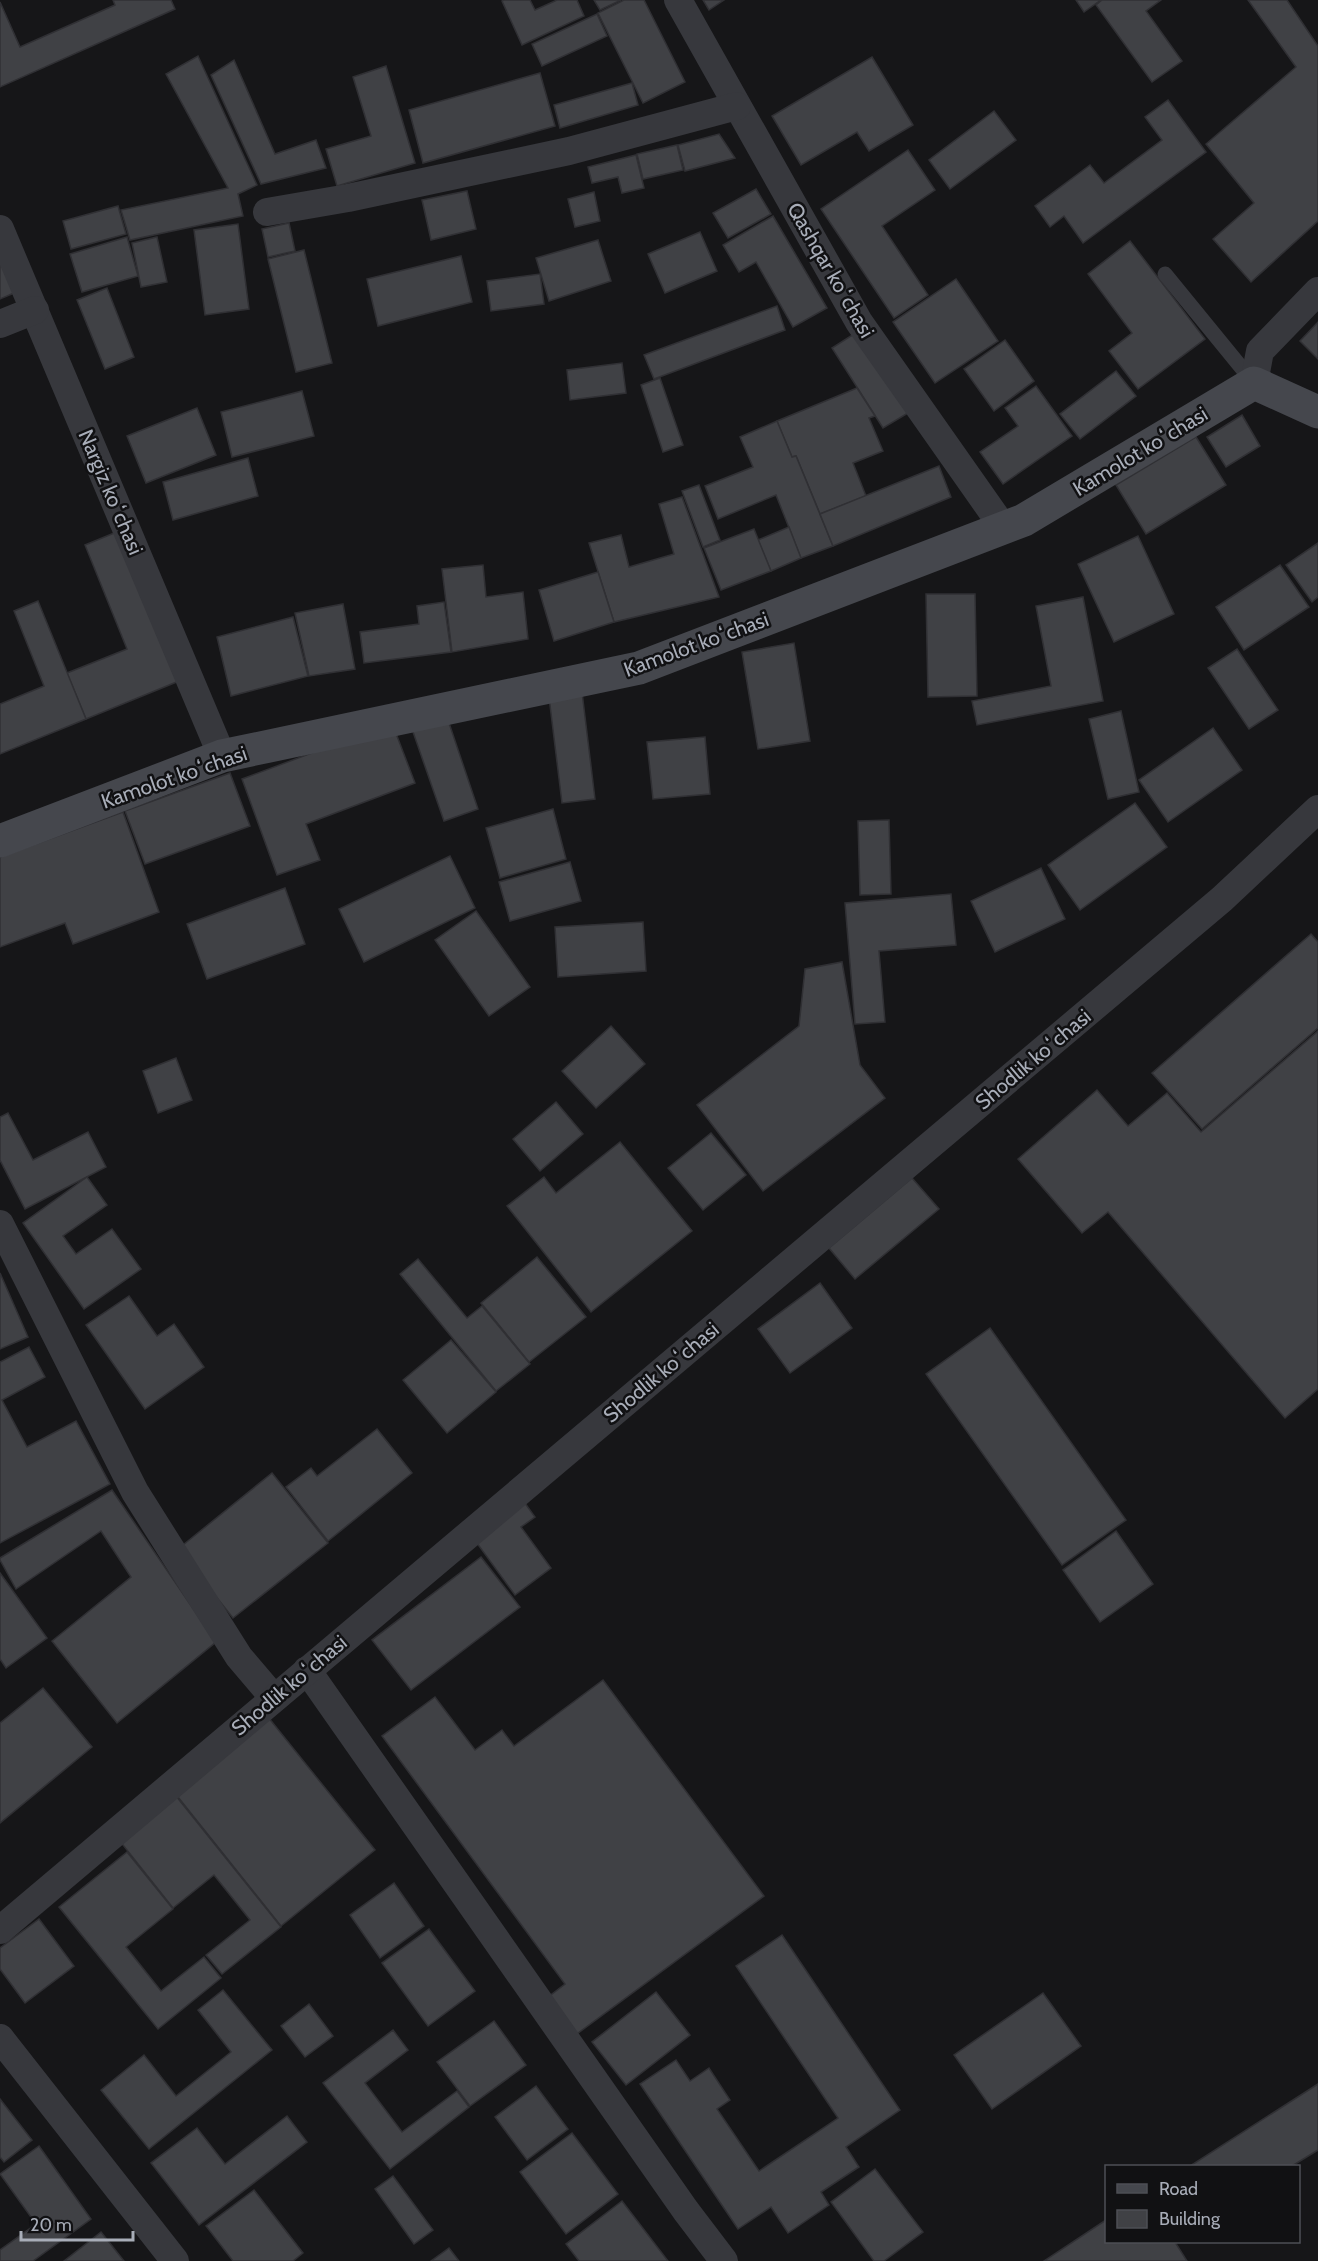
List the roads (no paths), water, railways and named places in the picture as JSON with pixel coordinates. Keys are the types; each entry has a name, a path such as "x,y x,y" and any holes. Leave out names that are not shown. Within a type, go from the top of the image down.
{"street":[{"name":"Qashqar koʻchasi","path":"678,0 859,322 1004,527"},
{"path":"267,212 348,198 569,151 737,106"},
{"name":"Nargiz koʻchasi","path":"0,229 222,756"},
{"path":"1318,291 1260,351 1254,383 1318,412"},
{"path":"0,324 35,310"},
{"name":"Kamolot koʻchasi","path":"0,841 222,756 639,668 1024,520 1254,383"},
{"name":"Shodlik koʻchasi","path":"0,1930 1213,907 1318,809"},
{"path":"0,1224 135,1492 239,1658 274,1698"},
{"path":"307,1670 686,2211 724,2261"},
{"path":"0,2038 175,2261"}],"lane":[{"path":"1166,274 1254,383"}]}
